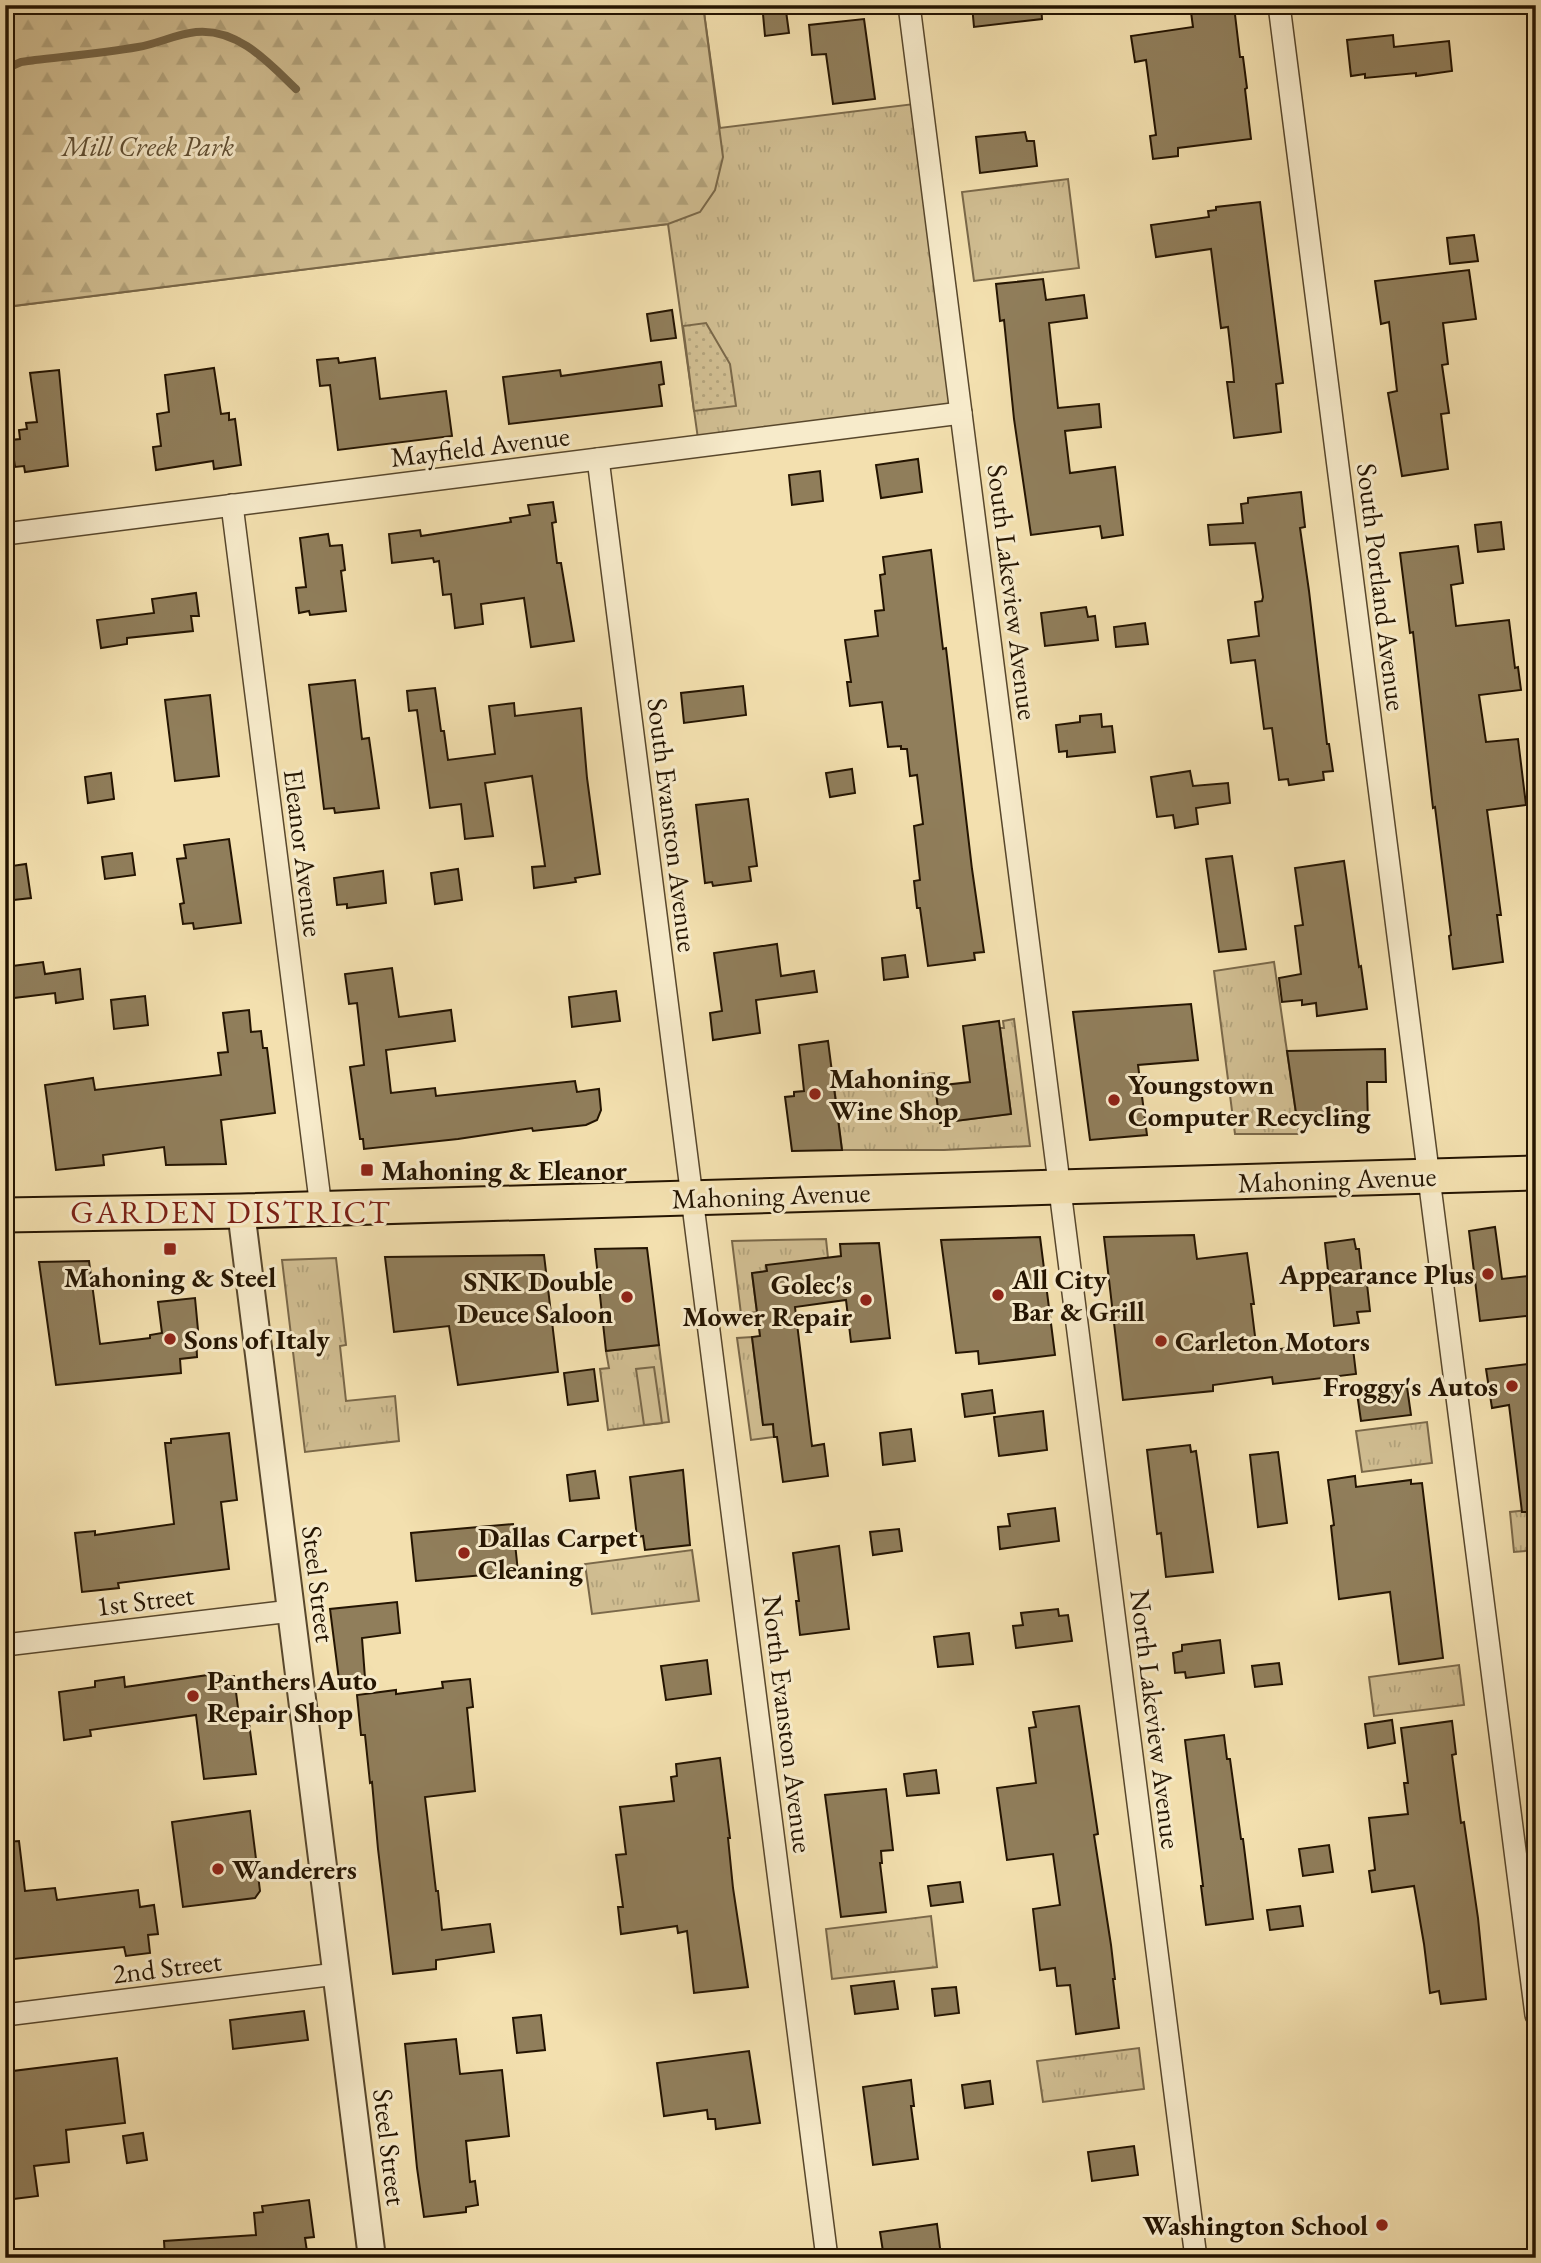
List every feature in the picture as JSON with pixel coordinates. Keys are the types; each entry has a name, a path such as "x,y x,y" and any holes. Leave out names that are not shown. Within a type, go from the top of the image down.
{"main road":[{"name":"Mahoning Avenue","path":"5,1215 240,1211 1536,1173"}],"street":[{"name":"South Lakeview Avenue","path":"909,5 1061,1186"},
{"name":"South Portland Avenue","path":"1279,5 1536,2015"},
{"name":"Mayfield Avenue","path":"5,534 961,413"},
{"name":"South Evanston Avenue","path":"598,459 692,1198"},
{"name":"Eleanor Avenue","path":"232,505 321,1208"},
{"name":"North Lakeview Avenue","path":"1061,1186 1196,2258"},
{"name":"North Evanston Avenue","path":"692,1198 827,2258"},
{"name":"Steel Street","path":"240,1211 372,2258"},
{"name":"1st Street","path":"5,1645 291,1611"},
{"name":"2nd Street","path":"5,2015 336,1974"}],"green space":[{"name":"Mill Creek Park","path":"5,5 703,5 720,128 922,103 961,413 699,446 668,224 5,307"},
{"name":"Mill Creek Park","path":"5,5 703,5 723,157 715,190 700,212 668,224 5,307"},
{"path":"1068,179 1079,268 974,281 962,192"},
{"path":"706,323 730,364 736,406 694,411 683,326"},
{"path":"1274,962 1299,1134 1235,1134 1214,971"},
{"path":"1014,1019 1030,1146 944,1150 842,1150 834,1085 934,1073 940,1123 1011,1114 1000,1028 1004,1028 1003,1021"},
{"path":"826,1239 828,1258 766,1266 767,1271 752,1273 757,1312 741,1314 732,1241"},
{"path":"336,1258 346,1345 340,1346 346,1401 395,1396 399,1441 305,1452 282,1260"},
{"path":"752,1337 763,1425 773,1424 774,1437 751,1440 737,1338"},
{"path":"659,1345 669,1422 608,1430 600,1369 609,1368 606,1351"},
{"path":"654,1367 662,1423 644,1425 636,1369"},
{"path":"1427,1422 1432,1463 1362,1472 1356,1431"},
{"path":"1536,1509 1536,1550 1514,1552 1510,1512"},
{"path":"692,1550 699,1601 592,1614 585,1564"},
{"path":"1459,1665 1464,1705 1374,1716 1369,1677"},
{"path":"931,1916 937,1967 832,1979 826,1929"},
{"path":"1139,2048 1144,2089 1043,2102 1037,2061"}],"building":[{"path":"972,5 1041,5 1042,19 974,27"},
{"path":"1234,6 1247,88 1251,139 1178,148 1178,156 1153,159 1150,136 1156,135 1146,60 1135,62 1131,36 1193,27 1191,12"},
{"path":"786,11 789,33 765,36 763,14"},
{"path":"864,19 875,99 833,104 826,54 812,55 809,25"},
{"path":"1393,35 1394,47 1449,41 1452,71 1416,76 1416,73 1365,78 1365,74 1351,76 1347,40"},
{"path":"1025,132 1027,141 1034,141 1037,166 980,173 976,137"},
{"path":"1260,202 1283,383 1276,384 1281,432 1234,438 1227,382 1234,382 1228,327 1221,328 1211,249 1156,257 1151,225 1209,217 1208,211 1216,210 1216,207"},
{"path":"1474,235 1478,261 1450,264 1447,238"},
{"path":"1469,270 1476,319 1443,323 1448,364 1442,365 1449,413 1441,414 1448,469 1402,476 1388,393 1397,391 1389,322 1381,324 1375,281"},
{"path":"1043,279 1046,300 1084,295 1087,318 1049,323 1058,408 1099,404 1101,427 1065,431 1070,473 1115,467 1123,535 1102,538 1100,526 1031,535 1014,419 1004,320 1000,321 996,284"},
{"path":"672,310 676,338 651,341 647,314"},
{"path":"338,358 339,363 375,358 380,399 446,391 452,436 338,450 330,385 320,386 317,360"},
{"path":"661,362 664,384 659,385 662,406 509,424 503,377 560,370 561,376"},
{"path":"214,368 221,414 229,413 229,420 235,419 241,465 214,469 213,461 156,470 153,447 161,446 157,414 169,412 165,375"},
{"path":"59,370 68,466 25,472 24,466 15,467 11,440 20,439 19,430 27,429 26,423 37,422 30,373"},
{"path":"918,459 922,492 881,498 876,465"},
{"path":"820,471 823,501 792,505 789,475"},
{"path":"1301,492 1305,527 1300,528 1327,744 1333,771 1323,772 1324,780 1289,785 1288,779 1279,780 1272,728 1264,729 1255,660 1231,663 1228,640 1259,636 1255,602 1262,601 1263,597 1255,543 1210,545 1208,525 1243,523 1241,504 1248,503 1248,498"},
{"path":"553,502 556,522 552,523 557,563 561,563 574,641 531,647 524,598 481,604 483,624 455,628 451,594 443,595 439,561 434,562 433,558 392,563 389,534 420,530 421,536 511,522 510,518 530,515 528,505"},
{"path":"1501,522 1504,549 1478,552 1475,525"},
{"path":"328,534 330,546 342,545 345,570 341,571 346,611 310,615 309,611 299,613 296,588 306,587 300,538"},
{"path":"1458,546 1463,583 1451,585 1456,626 1509,620 1515,668 1518,667 1521,690 1479,695 1486,742 1518,739 1526,805 1487,810 1501,915 1497,915 1503,962 1453,969 1413,632 1410,633 1400,553"},
{"path":"931,550 984,952 974,953 975,960 928,966 914,881 920,880 914,826 923,824 917,775 910,776 907,749 901,749 901,746 888,747 882,702 850,706 847,682 851,682 845,640 878,636 875,611 884,610 880,575 885,574 883,557"},
{"path":"196,593 199,616 191,616 193,631 127,638 127,644 101,648 97,620 154,613 152,599"},
{"path":"1086,607 1088,617 1095,616 1098,640 1045,646 1041,613"},
{"path":"1145,623 1148,644 1116,647 1114,627"},
{"path":"355,680 362,739 369,738 379,808 335,813 334,808 324,809 309,685"},
{"path":"743,686 746,715 684,723 681,693"},
{"path":"435,688 448,760 495,754 489,706 514,703 515,716 581,708 600,874 575,878 576,882 534,888 532,867 545,866 532,776 485,783 493,836 465,839 461,804 430,808 417,710 409,711 407,691"},
{"path":"210,695 219,776 175,781 165,700"},
{"path":"1101,714 1102,727 1112,726 1115,752 1067,757 1067,751 1059,752 1056,725 1080,722 1080,716"},
{"path":"852,769 855,793 830,797 826,773"},
{"path":"1190,771 1193,786 1228,783 1230,803 1196,808 1198,824 1175,828 1173,815 1157,817 1151,777"},
{"path":"111,773 114,799 88,803 85,777"},
{"path":"748,799 757,866 749,867 751,881 713,886 712,882 705,883 696,805"},
{"path":"229,839 241,923 194,929 193,923 183,924 180,904 184,903 177,859 186,858 184,845"},
{"path":"132,853 135,875 105,879 102,857"},
{"path":"1232,856 1246,949 1219,952 1206,859"},
{"path":"1344,861 1367,1009 1317,1016 1316,1003 1302,1005 1302,1000 1282,1002 1279,978 1301,974 1295,926 1303,925 1295,868"},
{"path":"26,864 31,898 5,901 5,867"},
{"path":"458,869 462,900 435,904 431,873"},
{"path":"383,871 386,903 347,908 347,904 337,905 334,878"},
{"path":"777,944 781,976 814,971 817,992 756,1000 760,1033 713,1040 710,1013 722,1011 714,953"},
{"path":"905,955 908,977 884,980 882,958"},
{"path":"43,962 45,974 80,969 83,999 56,1003 55,993 5,999 5,967"},
{"path":"392,968 399,1017 451,1010 455,1041 386,1050 391,1093 435,1088 436,1096 575,1081 577,1092 599,1089 601,1110 597,1120 586,1125 533,1131 532,1128 364,1149 363,1139 360,1139 350,1067 364,1065 357,1003 349,1004 345,974"},
{"path":"616,991 620,1021 572,1027 569,997"},
{"path":"145,996 148,1025 114,1029 111,1000"},
{"name":"Youngstown Computer Recycling","path":"1191,1004 1198,1060 1138,1065 1147,1135 1090,1140 1073,1012"},
{"path":"249,1010 251,1032 261,1031 263,1048 267,1048 275,1113 221,1120 226,1164 166,1165 164,1147 103,1155 104,1165 56,1170 45,1085 93,1078 95,1090 221,1075 218,1053 228,1052 223,1013"},
{"path":"999,1021 1011,1114 940,1123 935,1086 970,1082 963,1026"},
{"name":"Mahoning Wine Shop","path":"828,1041 842,1150 792,1151 785,1097 804,1091 799,1045"},
{"path":"1385,1049 1386,1082 1367,1082 1368,1126 1346,1126 1346,1111 1296,1113 1287,1051"},
{"name":"Appearance Plus","path":"1495,1227 1502,1279 1536,1275 1536,1315 1480,1321 1469,1231"},
{"name":"Carleton Motors","path":"1194,1235 1197,1259 1247,1253 1257,1352 1352,1340 1356,1374 1273,1384 1272,1377 1213,1385 1213,1391 1123,1400 1104,1237"},
{"name":"All City Bar & Grill","path":"1040,1237 1055,1355 979,1364 978,1351 956,1353 941,1240"},
{"path":"1354,1239 1356,1249 1359,1249 1363,1285 1367,1284 1370,1311 1357,1312 1359,1323 1334,1326 1325,1243"},
{"path":"879,1243 890,1338 851,1342 846,1300 795,1307 812,1446 824,1444 828,1476 783,1482 773,1424 763,1425 752,1337 760,1336 752,1273 767,1271 766,1265 841,1256 840,1244"},
{"name":"SNK Double Deuce Saloon","path":"647,1248 659,1345 606,1351 595,1249"},
{"path":"544,1255 558,1372 458,1385 449,1326 394,1332 385,1257"},
{"path":"89,1261 100,1344 150,1338 150,1335 162,1333 158,1302 195,1298 197,1357 180,1359 181,1373 56,1385 39,1262"},
{"path":"1536,1363 1536,1512 1522,1512 1509,1405 1492,1408 1486,1369"},
{"path":"594,1369 598,1401 568,1405 564,1373"},
{"path":"1407,1387 1411,1415 1361,1421 1357,1393"},
{"path":"992,1390 995,1413 965,1417 962,1394"},
{"path":"1043,1411 1047,1450 999,1456 994,1417"},
{"path":"911,1429 915,1461 883,1465 880,1433"},
{"path":"229,1433 237,1500 221,1502 229,1569 118,1583 119,1588 82,1592 75,1533 95,1531 95,1535 174,1524 165,1443 171,1443 171,1439"},
{"path":"1190,1445 1191,1452 1196,1451 1213,1572 1166,1577 1161,1533 1157,1534 1147,1450"},
{"path":"1278,1452 1287,1523 1258,1527 1250,1455"},
{"path":"683,1470 690,1545 645,1550 643,1536 637,1537 630,1477"},
{"path":"595,1471 599,1498 570,1501 567,1475"},
{"path":"1355,1476 1356,1487 1411,1480 1411,1484 1422,1483 1443,1658 1399,1664 1390,1592 1339,1599 1328,1480"},
{"path":"1055,1508 1059,1541 1000,1549 998,1527 1010,1526 1008,1514"},
{"name":"Dallas Carpet Cleaning","path":"513,1524 518,1572 416,1581 411,1533"},
{"path":"899,1529 902,1551 873,1555 870,1532"},
{"path":"839,1546 849,1629 800,1635 793,1553"},
{"path":"397,1602 400,1633 362,1638 365,1678 339,1680 330,1609"},
{"path":"1058,1609 1059,1616 1068,1615 1072,1641 1016,1648 1013,1626 1023,1625 1021,1613"},
{"path":"969,1633 973,1664 938,1667 934,1637"},
{"path":"1220,1640 1224,1673 1186,1678 1185,1672 1175,1673 1173,1653 1182,1651 1182,1645"},
{"path":"707,1660 711,1694 666,1700 661,1666"},
{"path":"1279,1663 1282,1684 1255,1687 1252,1666"},
{"path":"215,1674 215,1678 234,1676 240,1724 249,1723 256,1774 204,1779 196,1715 90,1730 91,1736 64,1740 59,1692 95,1687 95,1681 124,1677 125,1687"},
{"path":"470,1679 473,1707 467,1708 475,1791 425,1797 442,1930 490,1924 494,1952 436,1960 436,1969 393,1974 372,1782 370,1783 365,1735 361,1735 357,1695 396,1690 396,1694 443,1688 442,1682"},
{"path":"1079,1706 1098,1834 1094,1835 1111,1945 1119,2028 1076,2034 1070,1985 1057,1986 1055,1968 1040,1970 1033,1909 1060,1905 1053,1854 1007,1860 997,1788 1036,1783 1029,1728 1036,1727 1033,1712"},
{"path":"1392,1720 1395,1743 1368,1748 1365,1724"},
{"path":"1452,1721 1456,1754 1452,1755 1478,1918 1486,1999 1441,2004 1439,1991 1430,1993 1414,1886 1372,1892 1369,1871 1375,1870 1369,1818 1408,1814 1404,1783 1408,1783 1401,1728"},
{"path":"1224,1735 1243,1839 1253,1919 1206,1925 1185,1740"},
{"path":"720,1758 733,1888 748,1987 694,1993 687,1931 678,1933 677,1926 621,1934 618,1907 623,1907 616,1855 626,1854 620,1807 674,1801 671,1777 677,1776 676,1764"},
{"path":"936,1770 939,1793 907,1796 904,1774"},
{"path":"886,1789 893,1850 881,1851 886,1912 841,1917 825,1795"},
{"name":"Wanderers","path":"250,1811 260,1891 255,1898 183,1907 172,1822"},
{"path":"19,1841 25,1891 55,1888 57,1900 138,1890 140,1907 154,1905 158,1934 148,1935 150,1953 126,1956 124,1947 5,1960 5,1842"},
{"path":"1329,1845 1333,1872 1303,1876 1299,1849"},
{"path":"960,1882 963,1902 931,1906 928,1886"},
{"path":"1300,1906 1303,1926 1270,1930 1267,1910"},
{"path":"894,1981 898,2009 855,2014 851,1986"},
{"path":"956,1987 959,2013 935,2016 932,1989"},
{"path":"304,2011 308,2040 233,2049 230,2020"},
{"path":"541,2015 545,2050 517,2053 513,2018"},
{"path":"456,2039 460,2074 502,2070 509,2136 466,2141 470,2182 475,2181 478,2205 466,2207 466,2212 424,2217 405,2044"},
{"path":"749,2051 760,2123 716,2129 715,2119 708,2119 707,2110 664,2116 657,2063"},
{"path":"117,2058 125,2123 66,2130 69,2162 34,2166 38,2196 5,2200 5,2072"},
{"path":"911,2080 914,2106 911,2106 918,2159 873,2165 863,2087"},
{"path":"990,2081 993,2104 965,2108 962,2085"},
{"path":"143,2133 147,2160 127,2163 123,2136"},
{"path":"1134,2146 1138,2175 1092,2181 1088,2152"},
{"path":"309,2200 314,2237 305,2238 308,2258 165,2258 164,2241 256,2235 254,2213 263,2212 262,2206"},
{"path":"937,2224 941,2256 884,2258 880,2232"}],"waterway":[{"path":"5,69 21,62 145,46 189,33 211,32 239,41 252,49 296,89"}],"place":[{"name":"Mahoning Wine Shop","path":"815,1094"},
{"name":"Youngstown Computer Recycling","path":"1114,1100"},
{"name":"Mahoning & Eleanor","path":"367,1170"},
{"name":"Mahoning & Steel","path":"170,1249"},
{"name":"Appearance Plus","path":"1488,1274"},
{"name":"All City Bar & Grill","path":"998,1295"},
{"name":"SNK Double Deuce Saloon","path":"627,1297"},
{"name":"Golec's Mower Repair","path":"866,1300"},
{"name":"Sons of Italy","path":"170,1339"},
{"name":"Carleton Motors","path":"1161,1341"},
{"name":"Froggy's Autos","path":"1512,1386"},
{"name":"Dallas Carpet Cleaning","path":"464,1553"},
{"name":"Panthers Auto Repair Shop","path":"193,1696"},
{"name":"Wanderers","path":"218,1869"},
{"name":"Washington School","path":"1382,2225"}],"district":[{"name":"GARDEN DISTRICT","path":"231,1212"}]}
